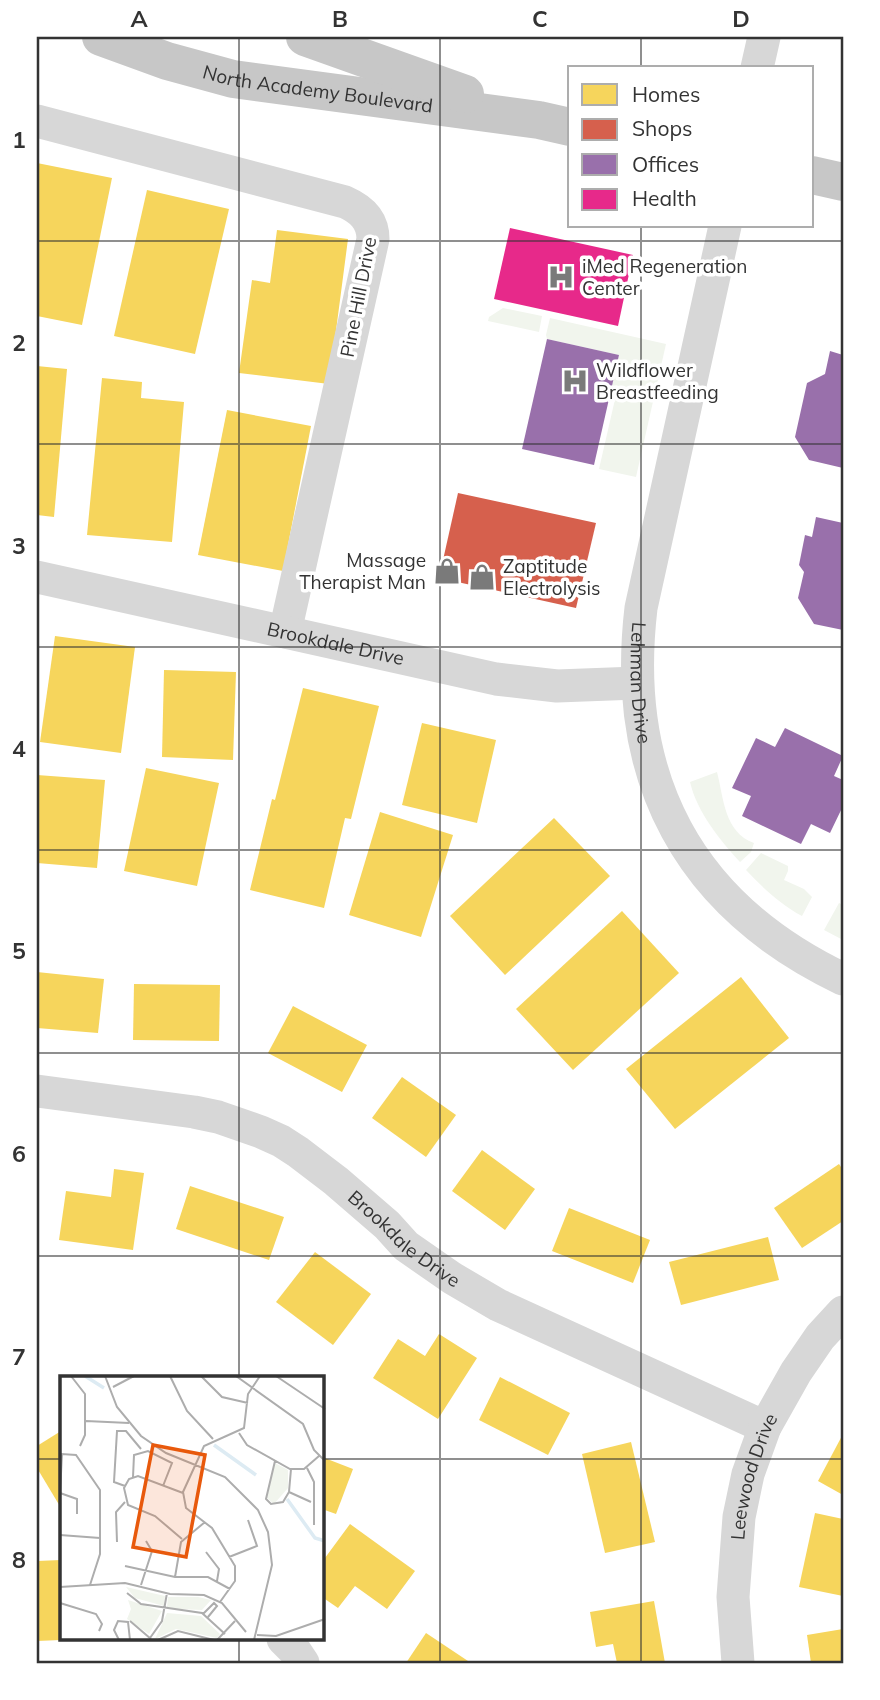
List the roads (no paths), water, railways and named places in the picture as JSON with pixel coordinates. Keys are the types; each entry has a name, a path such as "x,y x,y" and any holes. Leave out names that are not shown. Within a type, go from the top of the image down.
{"highway":[{"name":"North Academy Boulevard","path":"101,37 167,61 233,79 555,123"},
{"name":"North Academy Boulevard","path":"305,37 555,123"},
{"path":"814,175 843,182"}],"street":[{"path":"757,66 764,37"},
{"name":"Pine Hill Drive","path":"37,121 345,202 361,211 371,225 373,239 285,632"},
{"name":"Lehman Drive","path":"725,228 643,598 637,641 639,713 657,789 681,840 694,859 732,904 746,916 795,953 843,979"},
{"name":"Brookdale Drive","path":"37,577 514,682 558,686 637,683"},
{"name":"Brookdale Drive","path":"37,1091 194,1112 218,1117 281,1141 316,1164 387,1225 406,1246 452,1278 498,1304 765,1427"},
{"name":"Leewood Drive","path":"738,1663 733,1597 739,1517 748,1474 765,1427 796,1372 843,1312"},
{"path":"284,1640 303,1663"}],"place":[{"name":"iMed Regeneration Center","path":"561,277"},
{"name":"Wildflower Breastfeeding","path":"575,381"},
{"name":"Massage Therapist Man","path":"447,571"},
{"name":"Zaptitude Electrolysis","path":"482,577"}]}
